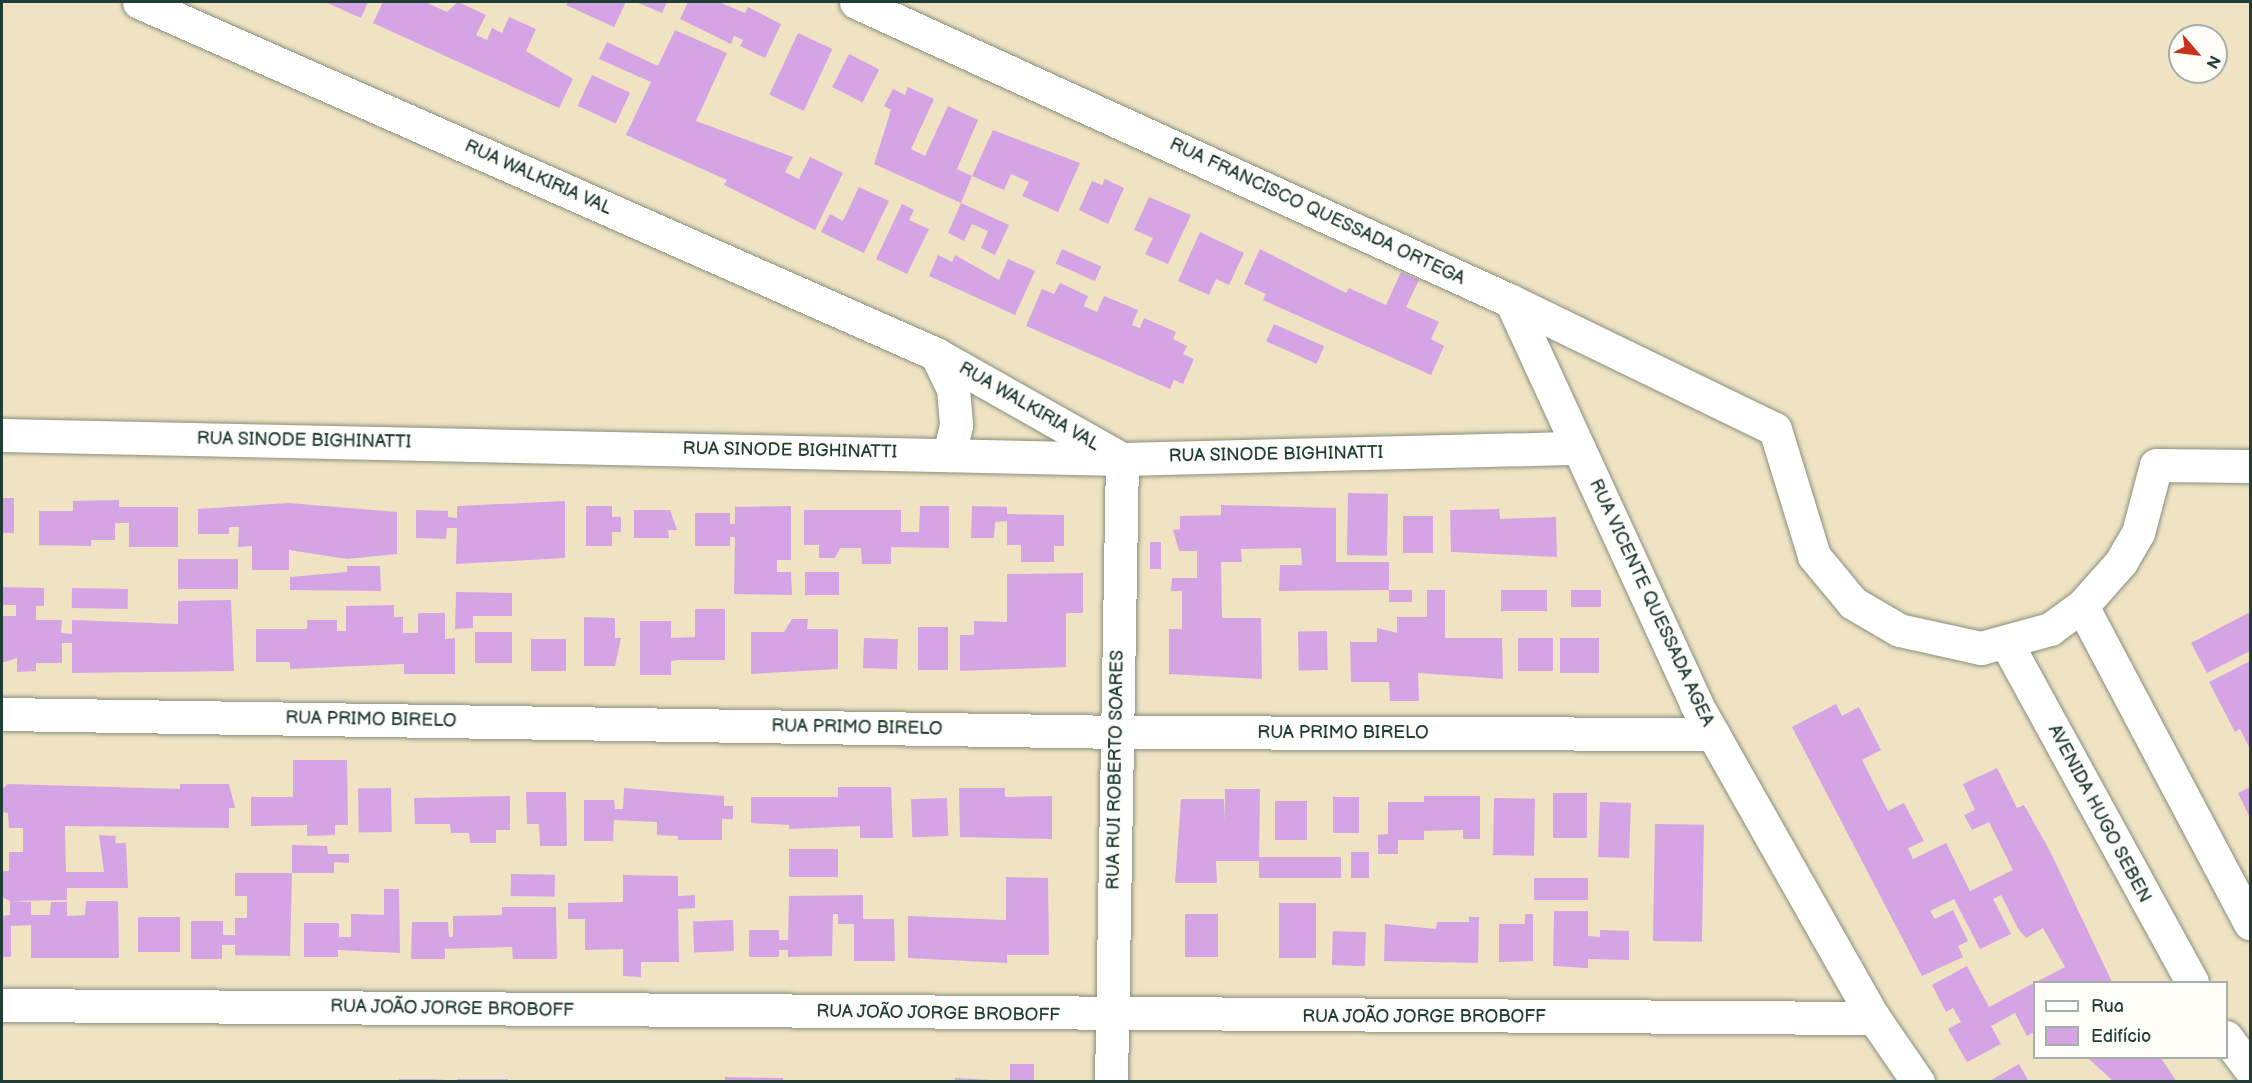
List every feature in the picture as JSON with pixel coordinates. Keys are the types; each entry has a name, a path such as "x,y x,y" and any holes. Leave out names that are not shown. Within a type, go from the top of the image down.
{"street":[{"name":"RUA WALKIRIA VAL","path":"139,2 936,354 1122,459"},
{"name":"RUA FRANCISCO QUESSADA ORTEGA","path":"856,2 1511,301 1775,429 1814,556 1853,603 1872,618 1927,639 1981,648 2007,644"},
{"name":"RUA VICENTE QUESSADA AGEA","path":"1511,301 1713,734 1874,1018 1918,1082"},
{"name":"RUA WALKIRIA VAL","path":"936,354 953,389 956,425 949,455"},
{"name":"RUA SINODE BIGHINATTI","path":"2,435 1122,459 1578,448"},
{"name":"RUA RUI ROBERTO SOARES","path":"1111,1082 1110,1015 1122,459"},
{"path":"2007,644 2050,629 2082,606 2121,562 2138,533 2156,465 2250,466"},
{"path":"2082,606 2250,923"},
{"name":"AVENIDA HUGO SEBEN","path":"2007,644 2191,981"},
{"name":"RUA PRIMO BIRELO","path":"2,714 1117,732 1713,734"},
{"name":"RUA JOÃO JORGE BROBOFF","path":"2,1005 1110,1015 1874,1018"},
{"path":"2228,1040 2250,1070"}],"building":[{"path":"325,2 368,2 361,18"},
{"path":"383,2 425,2 447,12 458,2 486,15 476,35 487,40 492,28 502,33 509,17 536,29 526,51 573,79 559,108 373,23"},
{"path":"568,2 626,2 614,27 566,5"},
{"path":"636,2 667,2 662,13"},
{"path":"688,2 719,2 745,13 748,7 781,24 765,58 740,46 743,40 734,36 731,44 680,19"},
{"path":"675,30 727,53 696,121 793,157 785,172 799,179 810,157 843,173 815,230 724,185 727,180 626,135 651,82 599,59 607,42 658,66"},
{"path":"798,33 832,49 804,111 769,95"},
{"path":"849,54 879,69 862,102 832,87"},
{"path":"592,75 630,93 616,124 578,106"},
{"path":"908,87 934,99 911,149 925,156 948,106 978,120 957,169 972,176 961,203 874,164 891,110 884,106 893,89 905,95"},
{"path":"993,130 1080,163 1058,212 1022,196 1029,182 1011,174 1004,190 972,176"},
{"path":"1105,179 1124,188 1108,224 1079,210 1092,181 1102,185"},
{"path":"859,187 889,201 864,253 821,232 830,214 843,221"},
{"path":"1149,197 1191,215 1168,264 1145,254 1153,238 1134,230"},
{"path":"961,203 1009,225 995,255 981,248 988,231 972,224 964,241 948,233"},
{"path":"902,204 914,210 909,220 929,229 907,274 876,259"},
{"path":"1200,232 1244,253 1229,285 1216,279 1209,295 1178,281"},
{"path":"1062,249 1101,266 1095,281 1055,264"},
{"path":"1260,249 1346,293 1349,288 1386,305 1401,272 1419,280 1406,307 1439,322 1431,339 1444,346 1431,375 1263,300 1266,294 1244,284"},
{"path":"938,255 952,262 955,255 999,280 1008,259 1035,271 1015,315 929,276"},
{"path":"1060,283 1088,296 1084,306 1097,312 1104,296 1138,310 1132,325 1140,328 1144,318 1176,332 1173,339 1187,346 1183,354 1194,359 1183,384 1174,380 1170,389 1026,326 1042,289 1054,294"},
{"path":"1274,324 1324,346 1317,364 1266,341"},
{"path":"1348,493 1388,494 1387,556 1347,555"},
{"path":"2,498 14,498 14,533 2,533"},
{"path":"119,500 119,507 178,507 178,547 129,547 129,523 115,523 115,540 91,540 91,546 39,545 39,511 73,511 73,501"},
{"path":"565,501 565,558 456,564 457,528 447,528 446,539 416,538 416,510 448,511 448,517 457,518 457,506"},
{"path":"289,503 397,512 397,554 347,559 289,550 289,570 252,570 252,546 238,547 239,527 229,527 229,534 198,534 198,509"},
{"path":"1221,505 1336,508 1336,562 1389,562 1389,590 1279,591 1280,565 1302,565 1301,548 1241,549 1242,562 1221,562 1222,618 1261,618 1262,679 1169,674 1169,629 1182,629 1182,591 1171,591 1172,578 1197,578 1197,551 1179,551 1173,530 1180,529 1180,516 1221,515"},
{"path":"586,506 612,506 612,517 621,517 621,532 612,532 612,546 586,546"},
{"path":"791,506 791,560 777,560 777,572 791,572 792,595 734,594 735,537 730,537 730,546 695,546 695,513 730,513 730,524 735,524 735,507"},
{"path":"920,506 949,506 949,548 891,547 891,564 862,564 861,548 840,548 835,558 819,558 819,545 804,545 804,510 901,510 901,532 919,532"},
{"path":"972,506 1007,507 1007,514 1064,515 1064,546 1054,546 1054,562 1021,562 1021,545 1007,545 1007,521 995,522 994,538 971,538"},
{"path":"1499,509 1500,519 1556,517 1557,557 1451,552 1450,510"},
{"path":"634,510 670,510 677,530 668,530 669,538 634,538"},
{"path":"1403,516 1433,516 1433,553 1403,553"},
{"path":"1150,542 1161,542 1161,569 1150,569"},
{"path":"178,559 238,559 238,589 178,589"},
{"path":"347,566 380,566 381,591 290,590 290,577 347,572"},
{"path":"805,572 839,572 839,595 805,595"},
{"path":"1083,573 1083,613 1066,613 1066,667 960,671 960,635 974,635 974,621 1007,622 1007,574"},
{"path":"2,587 44,588 44,606 36,606 36,620 62,620 61,633 72,634 72,620 178,624 178,601 231,600 234,671 72,673 72,643 62,643 62,663 36,663 36,671 17,672 17,658 2,663 2,616 16,616 16,605 2,605"},
{"path":"72,588 128,589 128,609 72,608"},
{"path":"1389,590 1412,590 1412,602 1389,602"},
{"path":"1427,590 1445,590 1445,638 1502,638 1503,679 1418,673 1419,701 1390,701 1389,682 1351,682 1350,642 1377,642 1377,628 1397,633 1397,617 1427,617"},
{"path":"1501,590 1547,590 1547,611 1501,611"},
{"path":"1571,590 1601,590 1601,607 1571,607"},
{"path":"456,592 512,593 512,616 473,616 473,628 455,629"},
{"path":"394,605 394,617 403,617 403,633 418,633 418,613 445,613 445,639 455,638 455,674 404,674 404,664 290,669 290,662 256,662 256,629 307,629 307,620 337,620 337,631 346,631 346,606"},
{"path":"695,609 725,609 725,660 671,661 671,675 640,675 640,621 671,621 671,638 695,637"},
{"path":"2250,612 2250,651 2207,673 2191,643"},
{"path":"584,617 615,618 615,638 621,638 615,666 584,666"},
{"path":"792,619 808,619 807,629 838,629 838,669 751,674 751,632 784,632"},
{"path":"918,627 948,627 948,670 918,670"},
{"path":"1327,631 1328,670 1299,671 1298,632"},
{"path":"475,632 512,632 512,663 475,663"},
{"path":"864,638 898,639 897,669 863,668"},
{"path":"1518,638 1553,638 1553,671 1518,671"},
{"path":"1560,638 1599,638 1599,673 1560,673"},
{"path":"531,639 566,639 566,671 531,671"},
{"path":"2250,661 2250,749 2240,729 2235,732 2209,682"},
{"path":"1836,704 1842,716 1859,707 1881,750 1862,760 1888,811 1904,803 1924,841 1908,848 1913,859 1946,843 1970,891 2013,870 1989,822 1972,830 1964,815 1975,810 1963,784 1997,768 2017,808 2024,805 2050,851 2112,981 2038,981 2065,967 2043,928 2026,938 2019,930 2001,895 1993,899 2011,934 1980,949 1954,899 1930,911 1935,919 1953,910 1968,941 1958,946 1963,957 1922,976 1792,727"},
{"path":"293,760 347,760 348,825 335,825 335,835 307,836 307,825 251,826 251,797 293,797"},
{"path":"8,784 180,789 180,784 229,784 235,808 229,808 229,828 65,826 66,872 104,872 99,835 116,836 115,843 126,843 128,888 67,888 67,900 10,901 2,897 2,871 9,871 9,852 23,852 23,828 9,828 8,813 2,812 2,789"},
{"path":"838,787 891,787 893,838 860,838 860,826 789,829 789,825 751,823 751,797 838,797"},
{"path":"2250,787 2250,818 2238,793"},
{"path":"391,788 392,832 359,833 358,789"},
{"path":"624,788 724,796 724,806 733,806 733,819 722,819 722,840 678,840 678,836 657,835 657,822 614,820 613,841 584,841 584,800 614,800 615,809 623,809"},
{"path":"959,788 1005,788 1005,797 1052,796 1052,839 960,837"},
{"path":"1225,789 1260,789 1259,861 1216,861 1217,883 1175,883 1181,799 1224,799 1225,822"},
{"path":"526,792 566,792 567,846 540,846 539,824 527,824"},
{"path":"1553,793 1587,793 1587,838 1553,838"},
{"path":"510,796 510,830 496,830 496,843 470,843 469,833 451,833 450,824 415,824 414,798"},
{"path":"1424,796 1480,796 1480,839 1463,839 1463,830 1424,831 1424,840 1398,840 1398,854 1378,854 1378,835 1388,834 1388,802 1424,802"},
{"path":"1333,797 1359,797 1359,833 1333,833"},
{"path":"947,798 948,836 912,837 911,799"},
{"path":"1494,798 1535,799 1534,856 1493,855"},
{"path":"1275,801 1307,801 1307,840 1275,840"},
{"path":"1600,802 1631,803 1629,858 1598,857"},
{"path":"1655,824 1704,825 1702,942 1653,941"},
{"path":"292,845 327,846 328,854 349,854 349,863 334,862 334,873 292,873"},
{"path":"789,849 838,849 838,877 789,877"},
{"path":"1351,852 1369,852 1369,878 1351,878"},
{"path":"1259,857 1341,857 1341,878 1259,878"},
{"path":"235,873 292,873 290,956 235,955 235,945 222,945 222,959 191,959 191,921 223,921 223,935 235,935 235,918 247,918 247,896 235,896"},
{"path":"511,874 555,875 555,897 511,896"},
{"path":"623,875 678,876 678,896 695,895 695,908 678,909 679,962 641,962 641,977 623,976 623,949 585,950 585,919 568,919 568,903 623,902"},
{"path":"1006,877 1048,878 1049,955 1007,955 1007,963 908,958 908,916 1006,920"},
{"path":"1534,878 1588,878 1588,900 1534,900"},
{"path":"384,889 399,889 400,953 338,950 338,957 304,957 304,923 339,923 339,937 351,937 351,914 384,915"},
{"path":"863,895 863,919 894,919 895,961 854,961 854,924 838,924 838,914 833,914 832,956 788,957 788,950 779,950 779,957 749,957 749,930 779,930 779,940 788,940 789,896"},
{"path":"10,901 31,902 31,915 50,915 51,902 67,902 67,916 85,915 86,901 118,901 119,958 31,958 31,925 11,926 11,957 2,957 2,916 10,915"},
{"path":"1279,903 1316,903 1316,958 1279,958"},
{"path":"502,907 556,907 557,959 513,959 512,947 445,949 445,959 411,959 412,922 448,922 449,937 453,937 453,916 502,915"},
{"path":"1554,911 1588,911 1588,936 1600,937 1600,930 1629,931 1629,960 1588,959 1588,968 1553,966"},
{"path":"1185,914 1218,914 1218,957 1185,957"},
{"path":"1525,914 1533,914 1533,961 1499,962 1499,924 1525,924"},
{"path":"138,917 180,917 180,952 138,952"},
{"path":"1469,917 1479,917 1478,963 1384,961 1385,924 1436,929 1437,922 1469,922"},
{"path":"733,920 734,951 694,952 693,921"},
{"path":"1333,931 1366,932 1365,966 1332,965"},
{"path":"1967,966 1989,1007 2033,984 2033,1033 2027,1036 2015,1013 1991,1026 2001,1044 1967,1062 1948,1029 1961,1022 1953,1008 1946,1012 1932,985"},
{"path":"2089,1059 2162,1059 2177,1082 2114,1082"},
{"path":"1010,1064 1034,1064 1034,1082 1010,1082"},
{"path":"2019,1064 2029,1082 1988,1082"},
{"path":"725,1077 783,1078 783,1082 725,1082"},
{"path":"955,1078 992,1080 992,1082 955,1082"},
{"path":"399,1079 448,1079 399,1082"},
{"path":"457,1079 508,1079 508,1082 457,1082"}]}
